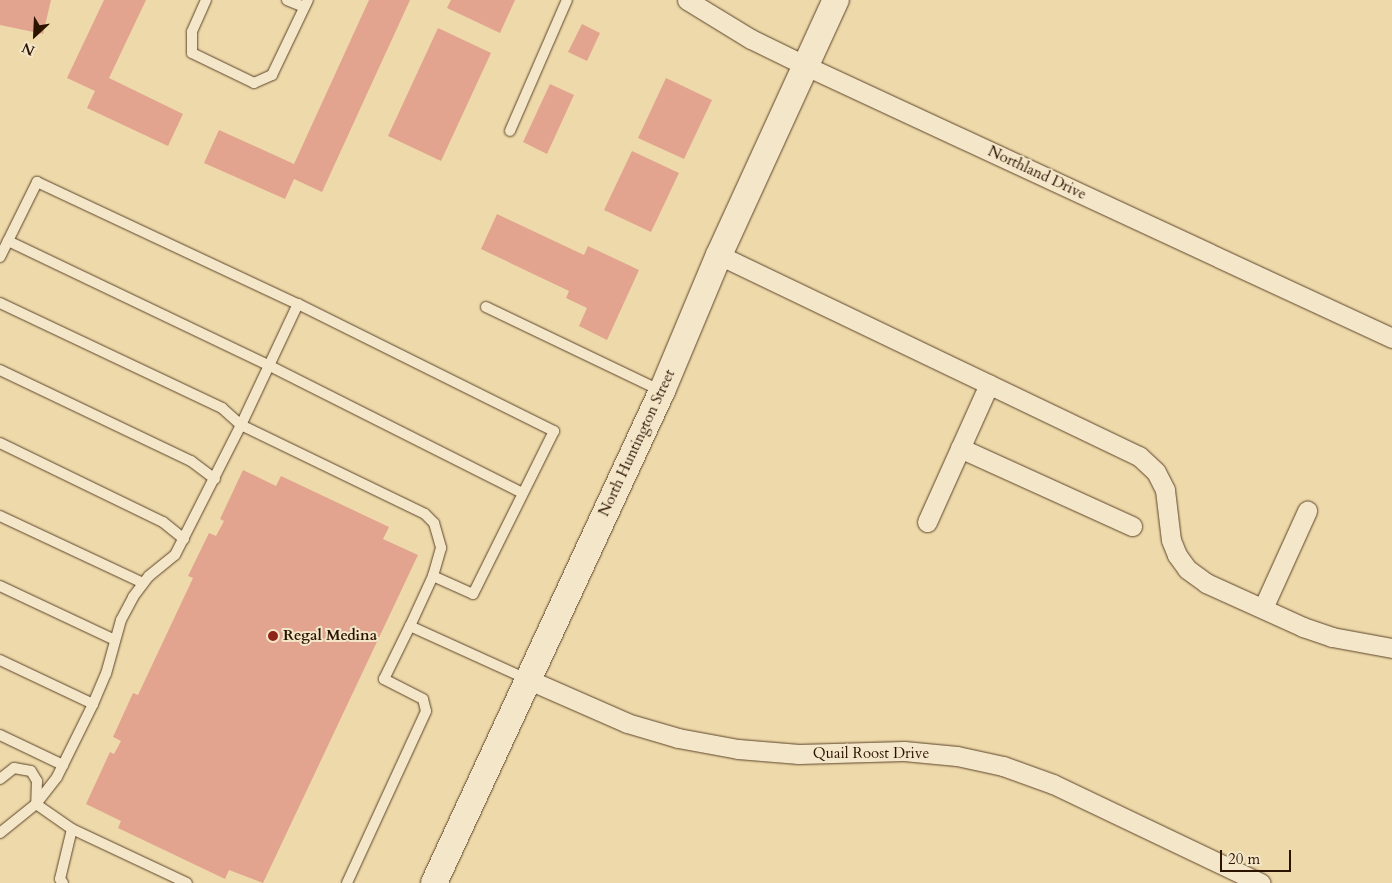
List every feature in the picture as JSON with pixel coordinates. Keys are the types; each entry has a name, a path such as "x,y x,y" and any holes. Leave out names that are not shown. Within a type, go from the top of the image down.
{"street":[{"name":"Northland Drive","path":"687,0 751,40 1392,338"},
{"name":"North Huntington Street","path":"434,883 662,391 719,255 836,0"},
{"path":"719,255 1139,456 1156,472 1165,490 1171,540 1177,555 1186,569 1206,582 1332,637 1392,648"},
{"path":"926,522 989,384"},
{"path":"960,448 1132,526"},
{"path":"1263,608 1307,511"},
{"name":"Quail Roost Drive","path":"527,679 627,723 678,738 738,749 800,754 904,751 957,756 1003,766 1053,784 1261,883"}],"lane":[{"path":"206,0 192,32 192,53 254,83 272,75 306,4 287,0"},
{"path":"510,131 567,0"},
{"path":"0,256 37,182 298,304 554,431 473,594 433,576"},
{"path":"8,241 270,366 522,493"},
{"path":"0,303 222,408 241,425 425,514 434,523 441,548 433,576 384,679 423,699 426,711 347,883"},
{"path":"0,833 36,804 63,765 106,674 115,640 133,597 143,583 175,555 215,479 298,304"},
{"path":"486,307 662,391"},
{"path":"0,370 191,461 215,479"},
{"path":"0,443 164,522 184,539"},
{"path":"0,516 143,583"},
{"path":"0,586 115,640"},
{"path":"410,626 527,679"},
{"path":"0,660 93,704"},
{"path":"0,735 63,765"},
{"path":"0,779 14,768 31,771 37,781 36,804"},
{"path":"36,804 72,829 187,883"},
{"path":"63,883 60,879 72,829"}],"building":[{"path":"0,0 51,0 43,34 0,25"},
{"path":"104,0 146,0 109,78 183,114 168,146 87,108 95,91 67,78"},
{"path":"369,0 410,0 322,192 294,179 285,199 204,163 219,130 294,164"},
{"path":"451,0 515,0 500,33 447,8"},
{"path":"582,24 600,33 587,61 568,52"},
{"path":"438,28 491,53 441,161 388,136"},
{"path":"666,78 712,100 684,159 638,138"},
{"path":"550,84 574,95 547,154 523,142"},
{"path":"632,151 679,173 651,232 604,210"},
{"path":"497,214 584,255 588,246 639,270 607,340 579,326 587,308 566,298 569,291 481,249"},
{"name":"Regal Medina","path":"243,470 276,486 281,476 389,527 383,539 418,555 263,883 229,870 225,879 118,828 121,821 86,804 110,752 114,754 121,741 113,737 133,693 138,695 193,578 188,576 209,533 216,536 224,521 220,519"}],"place":[{"name":"Regal Medina","path":"273,636"}]}
